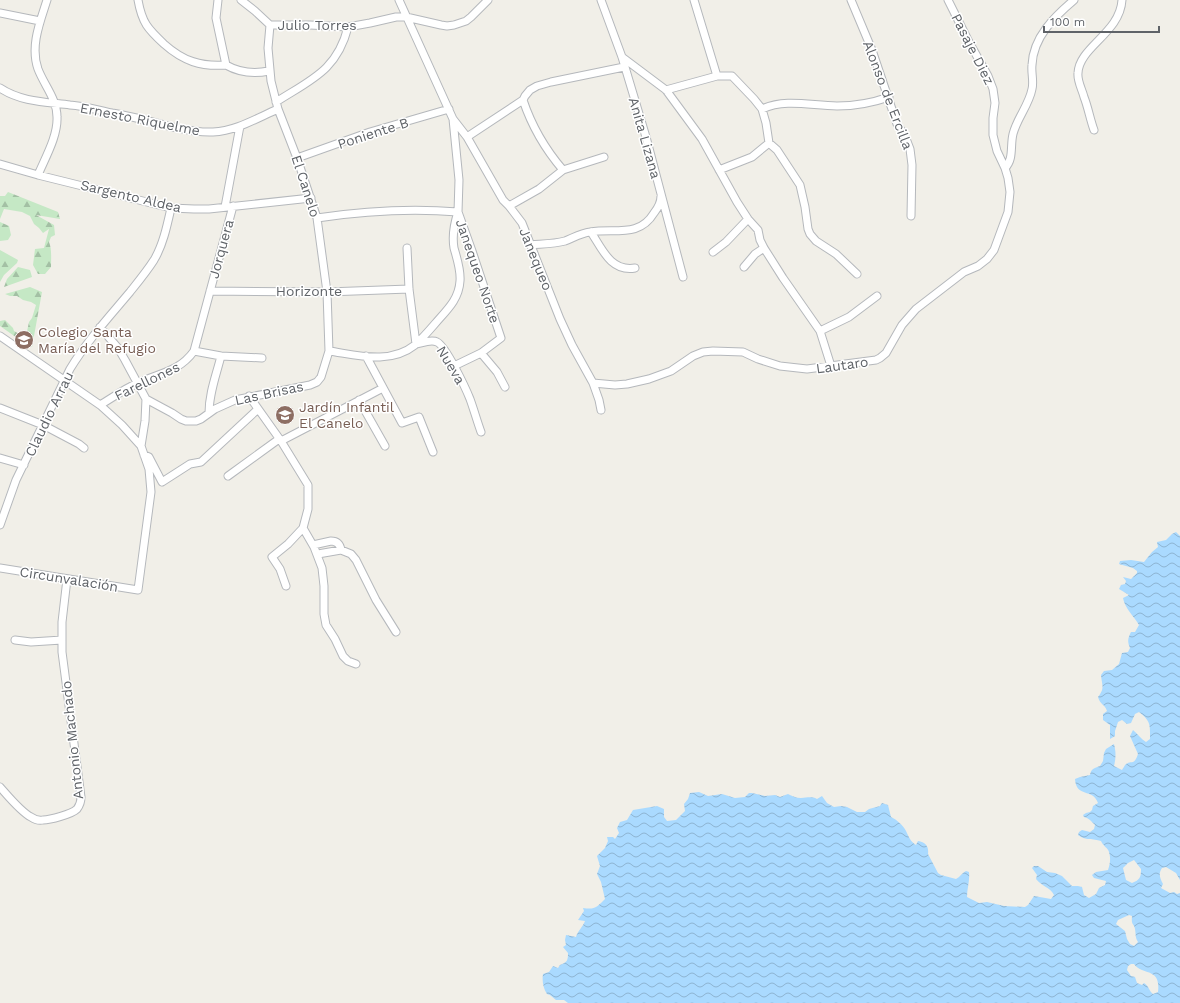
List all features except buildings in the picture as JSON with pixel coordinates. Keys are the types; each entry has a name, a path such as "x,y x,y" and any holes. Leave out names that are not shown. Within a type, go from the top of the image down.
{"street":[{"path":"38,175 55,135 57,116 55,103 36,61 36,40 47,0"},
{"path":"138,0 141,14 150,31 172,51 188,60 204,65 226,65 249,73 269,71"},
{"path":"218,0 216,18 226,65"},
{"name":"Julio Torres","path":"241,0 270,25 348,27 396,17 406,17 441,25 454,25 471,17 488,0"},
{"path":"399,0 449,109"},
{"name":"Anita Lizana","path":"601,0 622,57 646,137 683,277"},
{"path":"694,0 717,76"},
{"name":"Alonso de Ercilla","path":"851,0 872,50 897,124 905,136 910,149 912,165 911,216"},
{"name":"Pasaje Diez","path":"948,0 991,83 995,103 993,135 997,151 1005,168"},
{"path":"1005,168 1009,164 1011,158 1013,133 1032,88 1032,64 1036,48 1043,33 1052,21 1074,0"},
{"path":"1094,130 1079,83 1078,69 1085,56 1116,21 1121,10 1122,0"},
{"path":"0,13 40,21"},
{"name":"El Canelo","path":"270,25 268,48 269,71 277,105 317,218 327,292 329,351"},
{"name":"Ernesto Riquelme","path":"0,88 10,94 25,99 72,105 194,131 214,132 240,126 277,105 314,78 326,68 340,50 348,27"},
{"path":"622,57 666,90 702,140 748,219 758,230 760,240 764,248 820,331 831,366"},
{"path":"467,137 523,100 530,90 537,86 624,67"},
{"path":"666,90 717,76 732,76 754,99 762,110 766,122 769,143 777,150 800,185 808,229 813,238 819,244 836,254 857,274"},
{"path":"762,110 773,105 786,103 837,106 858,105 889,97"},
{"path":"523,100 538,135 550,154 563,170"},
{"name":"Janequeo Norte","path":"449,109 453,119 459,180 458,212 501,338 480,352 454,366"},
{"name":"Poniente B","path":"297,158 370,132 449,109"},
{"name":"Janequeo","path":"453,119 467,137 503,200 522,223 566,332 593,382 601,410"},
{"name":"Jorquera","path":"225,207 240,126"},
{"path":"719,170 752,157 769,143"},
{"path":"509,206 539,189 563,170 604,157"},
{"name":"Sargento Aldea","path":"0,164 171,208 194,209 225,207 311,198"},
{"name":"Lautaro","path":"593,382 627,384 643,381 660,376 703,352 713,351 743,352 758,359 780,366 807,369 871,361 880,358 886,352 902,325 916,310 964,272 978,266 988,259 994,250 1008,212 1010,192 1005,168"},
{"path":"531,244 560,242 591,232 631,230 648,222 657,209 661,196"},
{"name":"Jorquera","path":"194,351 233,206"},
{"name":"Claudio Arrau","path":"0,525 10,496 24,465 80,353 154,260 165,234 171,208"},
{"path":"317,218 382,210 458,212 454,226 453,240 460,272 460,285 452,305 416,344 405,351 394,355 380,357 329,351"},
{"path":"713,252 726,242 748,219"},
{"path":"591,232 613,264 622,268 635,268"},
{"name":"Nueva","path":"407,248 409,289 416,344 432,341 438,342 442,346 454,366 470,399 481,432"},
{"path":"744,267 755,254 764,248"},
{"name":"Horizonte","path":"210,291 327,292 409,289"},
{"path":"820,331 849,317 877,296"},
{"path":"100,327 118,348 146,399 145,421 141,446"},
{"path":"0,336 100,405 122,425 141,446 144,455 150,457 162,482 190,464 200,462 258,409"},
{"name":"Farellones","path":"100,405 137,383 177,368 187,360 194,351 221,356 262,358"},
{"name":"Las Brisas","path":"146,399 181,419 186,421 196,421 228,402 249,396 314,384 321,376 329,351"},
{"path":"480,352 497,372 505,387"},
{"path":"209,413 209,401 221,356"},
{"path":"366,356 402,422 419,417 433,452"},
{"path":"228,476 280,440 383,388"},
{"path":"249,396 280,440 308,485 308,509 303,528 288,544 272,557 280,569 286,586"},
{"path":"359,400 385,446"},
{"path":"0,408 43,425 84,448"},
{"name":"Circunvalación","path":"0,568 138,590 151,492 149,469 144,455"},
{"path":"0,458 24,465"},
{"path":"303,528 318,554 323,574 324,614 326,625 343,656 348,661 356,664"},
{"path":"313,545 334,541 338,544 341,550"},
{"path":"318,554 341,550 351,554 356,560 376,600 396,632"},
{"name":"Antonio Machado","path":"0,787 28,815 35,819 45,820 71,813 77,810 80,804 63,667 63,608 67,579"},
{"path":"15,640 31,642 62,640"}],"green space":[{"path":"8,192 58,212 60,219 36,215 54,225 55,235 51,237 49,242 51,251 51,267 45,274 38,274 33,265 35,249 44,248 49,229 43,233 34,224 30,216 22,212 4,209 0,219 0,196 5,196"},
{"path":"0,222 9,226 11,235 8,240 0,241"},
{"path":"0,250 18,260 17,263 4,275 0,282"},
{"path":"18,267 30,270 32,277 4,287 7,279"},
{"path":"30,287 42,292 32,347 27,342 26,336 29,322 32,318 36,305 17,296 5,294"},
{"path":"5,320 14,331 23,336 20,340 0,326 0,321"}],"water":[{"path":"1176,532 1180,536 1180,880 1176,873 1166,867 1162,868 1160,878 1163,884 1161,888 1170,893 1180,893 1180,1003 568,1003 564,1000 556,1000 547,994 543,984 543,974 549,972 553,966 558,968 567,961 568,953 563,947 566,945 566,935 576,937 585,921 578,920 584,911 583,908 590,909 596,907 605,899 601,882 597,874 600,866 597,856 605,848 608,841 607,837 613,837 615,839 619,833 617,828 620,822 627,820 633,810 657,806 664,809 664,817 667,821 676,820 685,811 684,804 690,793 699,792 708,796 722,794 735,798 745,797 749,793 765,796 775,795 780,797 788,794 797,798 811,797 817,799 822,796 827,803 834,807 847,807 857,812 865,812 869,809 880,806 882,803 888,805 891,817 898,821 912,842 916,845 918,841 923,842 926,845 928,854 938,873 956,879 966,871 969,872 967,897 979,903 987,902 1004,906 1025,907 1034,896 1051,899 1054,895 1036,879 1037,875 1032,868 1034,866 1038,866 1047,872 1062,876 1072,886 1082,887 1084,895 1089,898 1096,894 1099,888 1105,885 1106,881 1094,878 1092,875 1096,872 1108,870 1110,855 1101,841 1083,838 1078,835 1082,830 1090,832 1094,829 1095,825 1083,815 1090,812 1093,806 1098,803 1096,798 1078,789 1075,779 1090,775 1093,769 1100,766 1106,749 1114,744 1116,755 1114,766 1122,770 1126,764 1134,761 1138,754 1130,736 1133,730 1146,742 1150,739 1148,721 1139,712 1135,714 1131,723 1127,724 1122,720 1118,722 1115,736 1110,739 1110,725 1103,720 1103,714 1107,711 1098,697 1102,689 1101,675 1104,671 1112,670 1119,664 1122,653 1128,652 1130,648 1128,640 1131,632 1135,632 1139,625 1124,602 1123,598 1129,595 1119,589 1121,585 1125,584 1126,581 1123,577 1131,579 1137,571 1133,568 1119,564 1120,561 1131,560 1144,562 1158,547 1157,542 1166,540","holes":["1134,860 1141,869 1141,872 1137,881 1132,883 1126,880 1123,868","1129,915 1132,916 1132,923 1135,927 1138,942 1134,946 1130,944 1125,931 1116,924 1118,920","1134,964 1138,968 1154,975 1157,979 1158,992 1153,994 1144,983 1142,985 1137,983 1135,977 1131,976 1127,970 1128,966"]}],"place":[{"name":"Colegio Santa María del Refugio","path":"24,340"},
{"name":"Jardín Infantil El Canelo","path":"285,415"}]}
